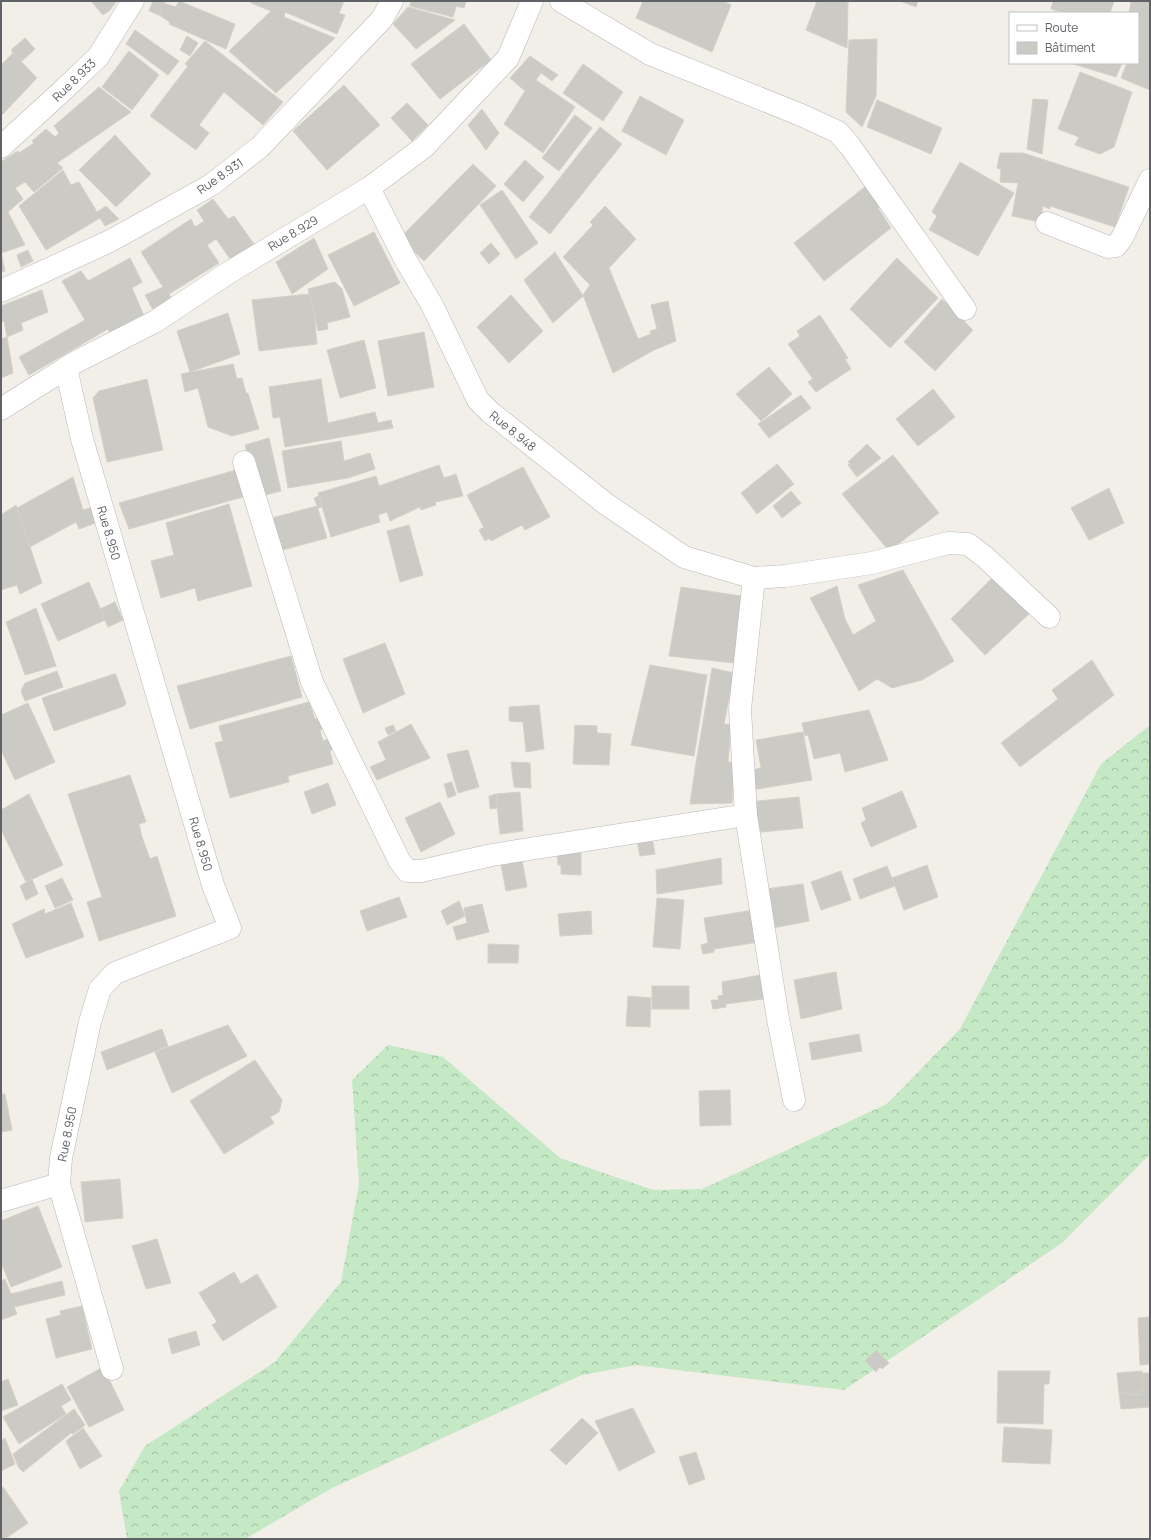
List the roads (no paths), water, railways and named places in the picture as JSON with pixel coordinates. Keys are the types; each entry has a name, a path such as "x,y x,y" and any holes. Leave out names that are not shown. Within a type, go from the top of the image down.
{"street":[{"name":"Rue 8.933","path":"1,147 98,57 133,1"},
{"name":"Rue 8.931","path":"1,292 110,241 211,185 260,147 382,19 392,1"},
{"name":"Rue 8.929","path":"1,410 66,368 156,321 228,273 369,188 424,147 508,58 532,1"},
{"path":"561,1 650,54 801,115 838,132 850,146 965,309"},
{"path":"1047,223 1108,247 1116,246 1122,238 1150,180"},
{"name":"Rue 8.948","path":"369,188 405,259 432,305 478,400 490,412 606,504 684,557 754,578"},
{"name":"Rue 8.950","path":"59,1184 61,1158 90,1022 100,989 114,974 230,928 214,885 84,447 66,368"},
{"path":"244,462 312,682 399,860 407,871 421,871 492,855 746,815"},
{"path":"794,1100 778,1019 746,815 740,709 754,578 786,576 872,563 948,543 968,544 985,557 1049,617"},
{"path":"1,1201 59,1184 112,1369"}]}
